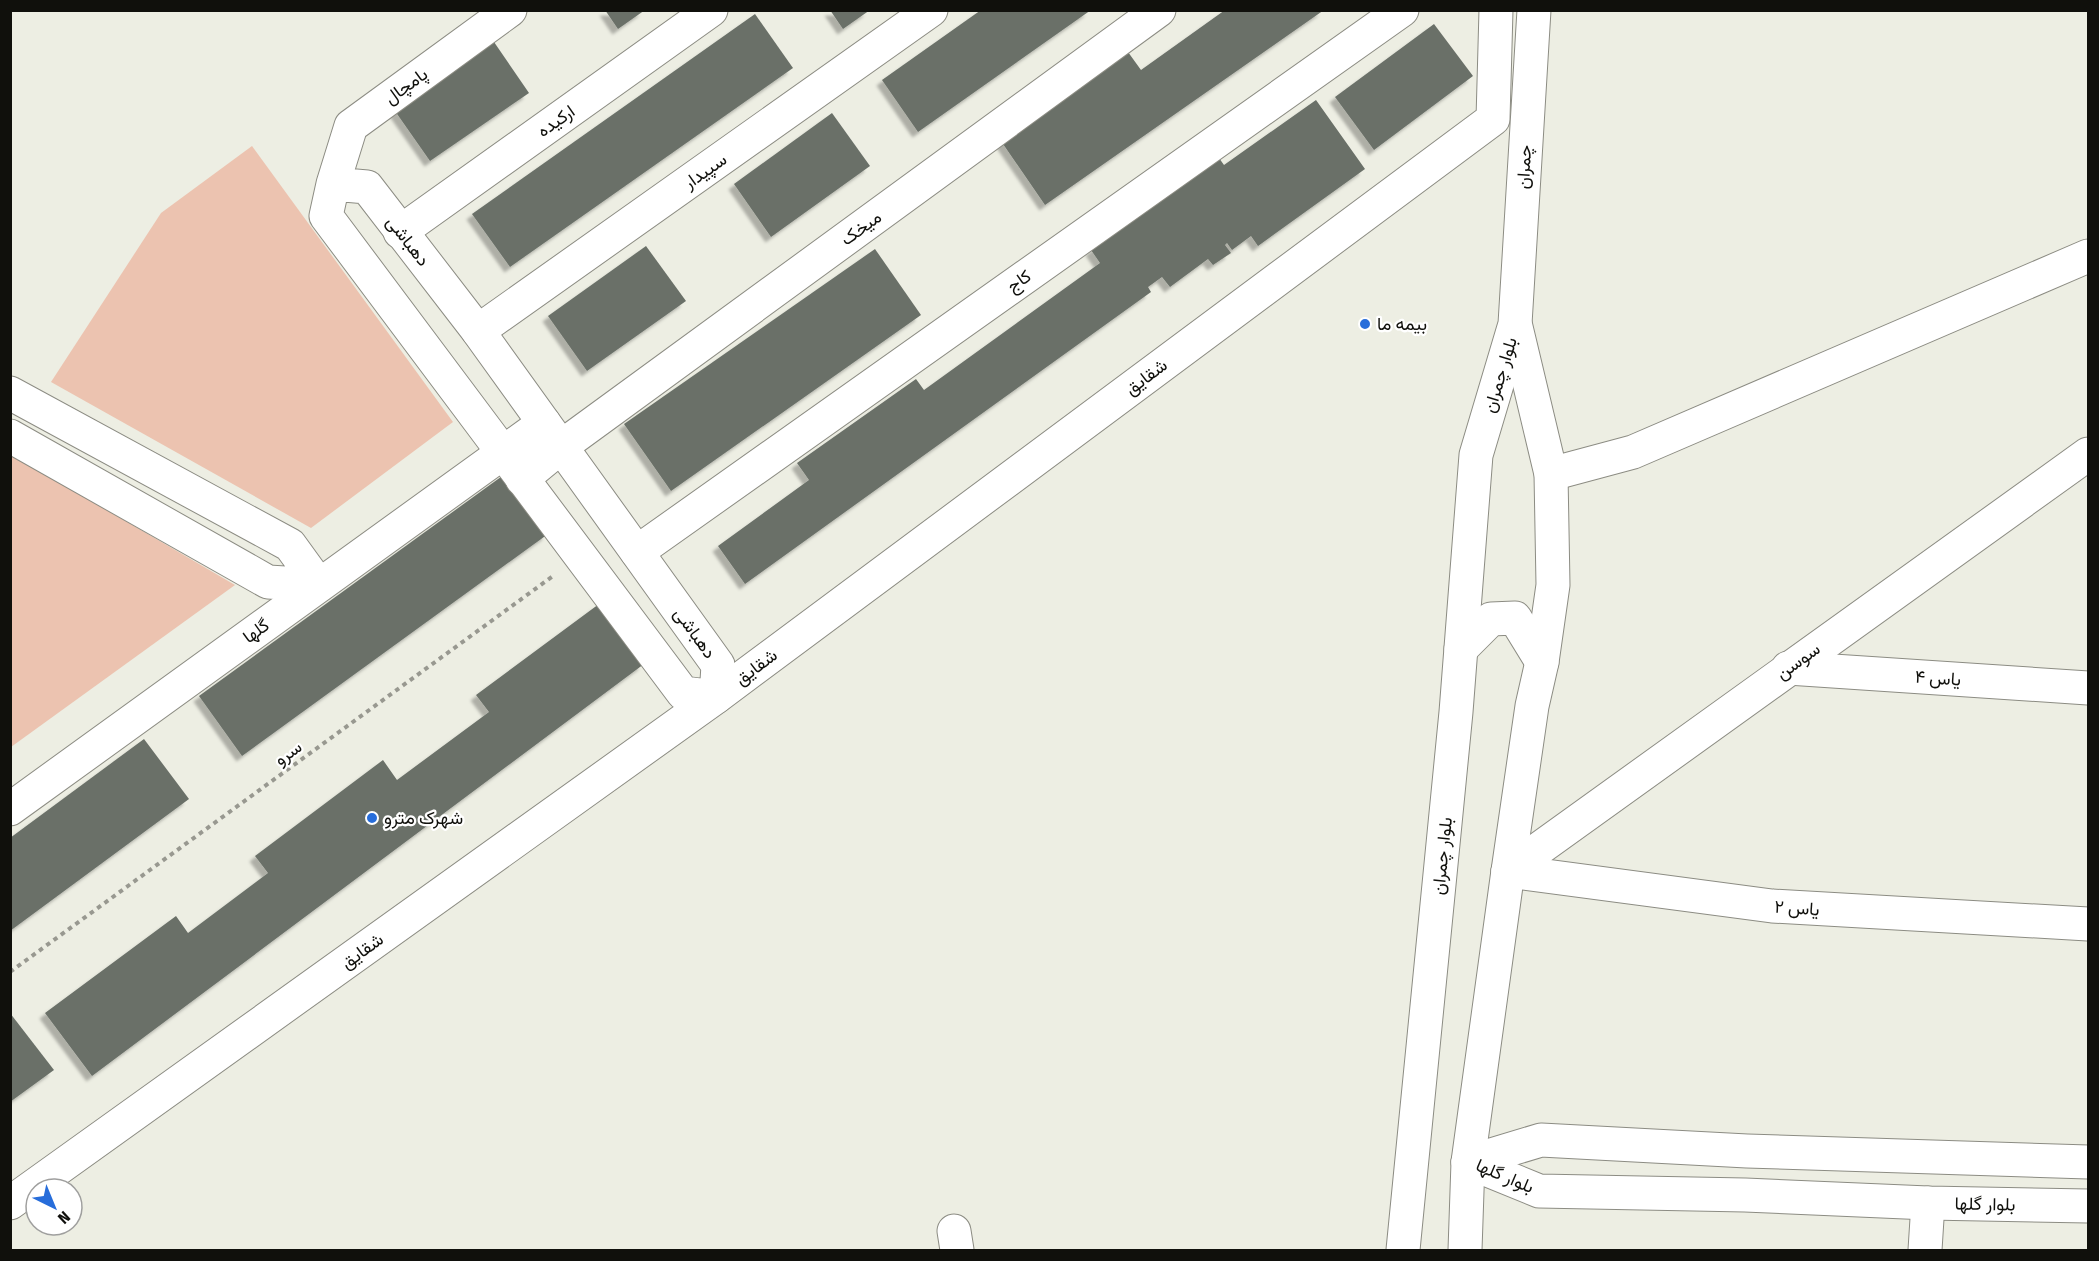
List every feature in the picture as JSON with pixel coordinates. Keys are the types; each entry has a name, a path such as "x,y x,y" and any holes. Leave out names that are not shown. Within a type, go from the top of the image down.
{"street":[{"name":"ارکیده","path":"400,232 711,10"},
{"name":"سپیدار","path":"478,331 931,10"},
{"name":"میخک","path":"553,434 1159,10"},
{"name":"کاج","path":"637,552 1402,10"},
{"name":"شقایق","path":"10,1203 716,697 1493,119 1496,10"},
{"name":"چمران","path":"1515,324 1533,10"},
{"name":"پامچال","path":"333,184 351,126 502,12"},
{"name":"دهباشی","path":"333,184 367,187 478,331 718,665 716,697"},
{"path":"333,184 326,216 580,557 683,693 716,697"},
{"path":"1551,474 1633,452 2088,256"},
{"name":"بلوار چمران","path":"1465,1251 1468,1162 1532,706 1542,662 1553,585 1551,474 1515,324"},
{"name":"بلوار چمران","path":"1403,1251 1453,745 1476,455 1515,324"},
{"path":"10,393 290,545 319,585"},
{"name":"گلها","path":"10,809 503,453 553,434"},
{"path":"522,479 553,434"},
{"path":"10,436 268,582 319,585"},
{"name":"سوسن","path":"1508,871 2088,454"},
{"path":"1461,649 1491,619 1515,618 1542,662"},
{"name":"یاس ۴","path":"1788,668 2088,688"},
{"name":"یاس ۲","path":"1508,871 1772,906 2088,924"},
{"name":"بلوار گلها","path":"1468,1162 1541,1140 1747,1151 2088,1162"},
{"name":"بلوار گلها","path":"1468,1162 1539,1191 2088,1206"},
{"path":"1925,1251 1928,1203"}],"path":[{"name":"سرو","path":"10,972 580,557"}],"shaded area":[{"path":"252,146 453,422 311,528 51,382 161,213"},
{"path":"11,454 235,585 11,747"}],"building":[{"path":"605,10 645,10 618,29"},
{"path":"830,10 870,10 843,29"},
{"path":"981,10 1091,10 918,132 882,80"},
{"path":"1225,10 1324,10 1045,205 1001,141 1128,52 1141,70"},
{"path":"755,14 793,68 510,267 472,214"},
{"path":"1434,24 1473,76 1374,150 1335,97"},
{"path":"494,42 529,93 430,161 395,111"},
{"path":"1316,100 1365,169 1258,246 1251,236 1232,250 1227,243 1225,245 1231,253 1213,265 1208,259 1170,287 1162,277 1148,287 1151,292 745,584 718,546 809,480 797,463 916,379 924,390 1100,263 1091,250 1219,158 1224,165"},
{"path":"832,113 870,166 771,237 734,184"},
{"path":"646,246 686,301 587,371 548,316"},
{"path":"875,249 921,315 671,491 624,424"},
{"path":"505,474 548,534 242,756 199,696"},
{"name":"شهرک مترو","path":"599,604 644,664 92,1076 45,1013 176,916 188,933 268,873 255,856 383,760 397,780 489,712 476,695"},
{"path":"144,739 189,799 10,931 10,838"},
{"path":"10,1013 54,1070 10,1102"}],"place":[{"name":"بیمه ما","path":"1365,324"},
{"name":"شهرک مترو","path":"372,818"}]}
